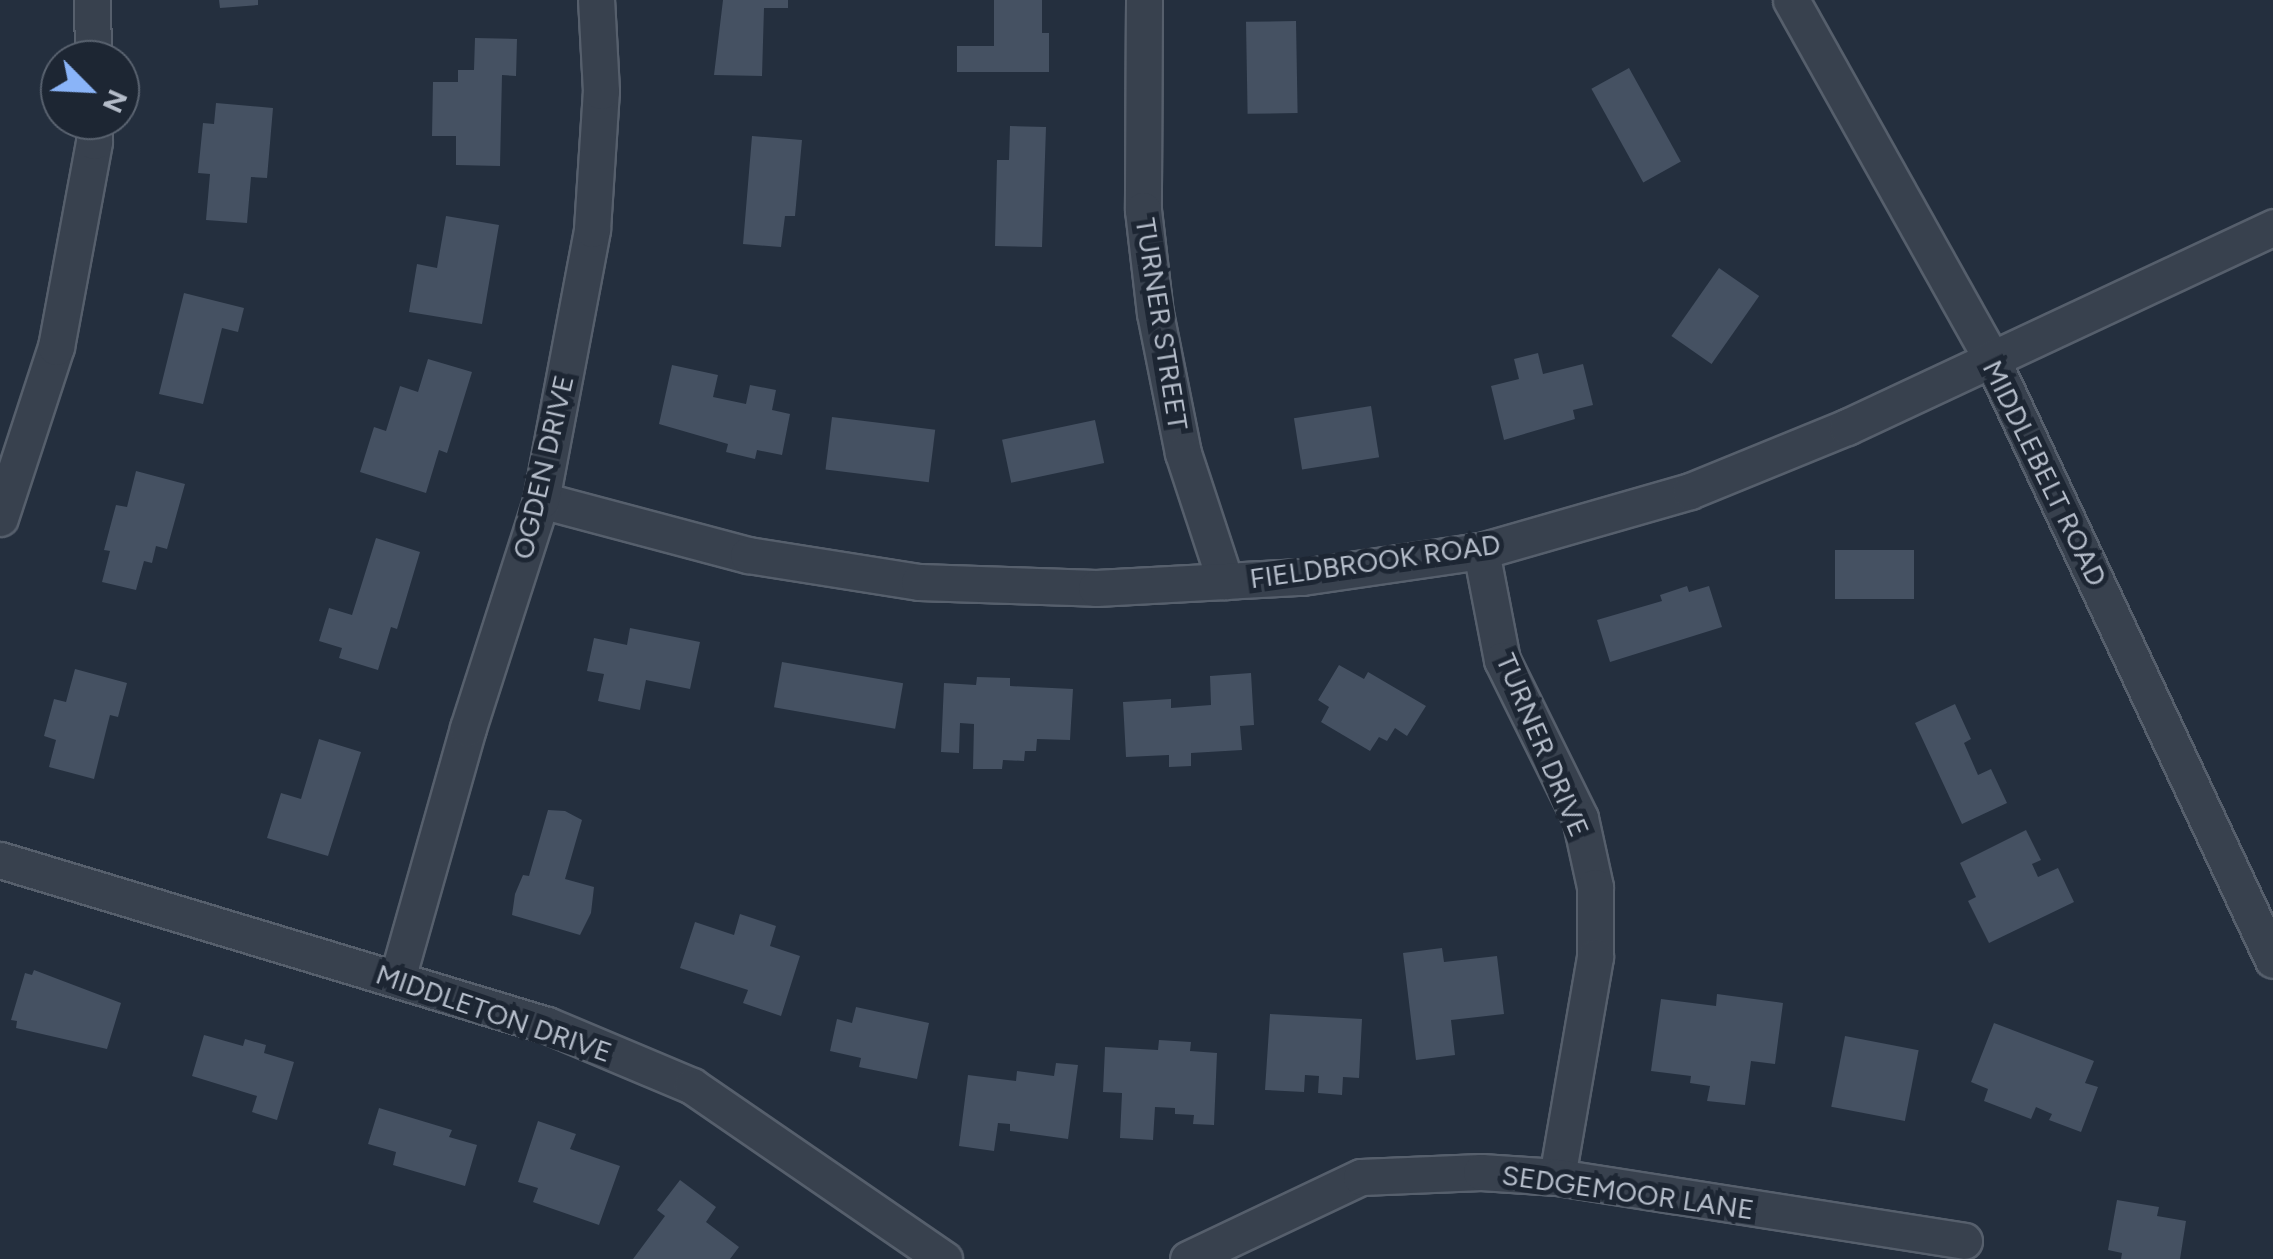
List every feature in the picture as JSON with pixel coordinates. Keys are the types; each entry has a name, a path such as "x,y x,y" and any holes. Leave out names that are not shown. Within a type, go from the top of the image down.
{"street":[{"path":"92,0 93,40"},
{"name":"OGDEN DRIVE","path":"397,978 468,728 541,500 592,229 601,91 596,0"},
{"name":"TURNER STREET","path":"1144,0 1143,210 1155,313 1183,453 1226,581"},
{"name":"MIDDLEBELT ROAD","path":"1791,0 1993,362 2273,960"},
{"path":"0,518 56,347 94,140"},
{"name":"FIELDBROOK ROAD","path":"541,500 748,555 919,582 1096,588 1302,578 1482,551 1690,491 1993,362 2273,227"},
{"name":"TURNER DRIVE","path":"1482,551 1502,660 1580,818 1596,887 1595,956 1557,1177"},
{"name":"MIDDLETON DRIVE","path":"0,860 547,1025 692,1086 944,1259"},
{"name":"SEDGEMOOR LANE","path":"1188,1259 1361,1177 1481,1172 1557,1177 1964,1241"}],"building":[{"path":"219,0 258,0 258,5 220,8"},
{"path":"723,0 788,0 788,8 764,8 762,76 714,75"},
{"path":"994,0 1042,0 1042,33 1049,33 1049,72 957,72 957,46 994,46"},
{"path":"1296,21 1298,113 1248,114 1246,22"},
{"path":"475,38 517,39 516,76 502,75 500,166 456,165 456,136 432,136 433,82 458,82 458,70 474,70"},
{"path":"1629,68 1681,162 1643,182 1591,89"},
{"path":"216,103 273,108 267,178 251,177 247,223 206,220 210,174 198,173 203,123 214,124"},
{"path":"1010,126 1046,127 1042,247 995,246 997,160 1009,160"},
{"path":"752,136 802,140 795,216 785,216 781,247 743,244"},
{"path":"446,216 499,225 482,324 409,312 417,264 437,268"},
{"path":"1719,268 1759,296 1712,364 1671,336"},
{"path":"184,293 244,308 238,332 222,328 203,404 159,394"},
{"path":"1538,353 1543,374 1583,364 1593,405 1573,410 1575,419 1504,440 1491,386 1519,379 1514,359"},
{"path":"428,359 472,372 447,453 439,450 426,493 360,472 374,427 386,431 400,386 418,392"},
{"path":"672,365 718,375 713,397 746,404 750,385 776,390 772,410 790,414 782,455 757,450 755,459 726,452 728,444 659,424"},
{"path":"1371,406 1379,457 1302,470 1294,418"},
{"path":"832,417 935,430 929,482 826,470"},
{"path":"1095,420 1104,463 1011,483 1002,440"},
{"path":"136,471 185,484 167,549 156,546 152,563 144,561 136,590 102,582 110,551 104,550 116,505 127,507"},
{"path":"376,538 420,552 397,629 391,627 378,670 339,658 342,648 319,641 329,608 352,615"},
{"path":"1835,550 1914,550 1914,599 1835,599"},
{"path":"1687,586 1689,592 1709,586 1722,627 1610,662 1597,620 1662,601 1660,595"},
{"path":"630,628 700,642 690,689 646,680 640,710 598,701 604,674 587,671 594,638 627,645"},
{"path":"782,662 903,683 895,729 774,707"},
{"path":"1339,665 1364,679 1368,672 1426,706 1407,736 1395,728 1387,741 1379,737 1370,751 1321,722 1329,707 1318,700"},
{"path":"75,669 127,683 118,717 110,715 94,779 49,767 56,740 44,736 54,699 66,702"},
{"path":"1251,673 1254,725 1240,726 1242,750 1191,753 1191,766 1169,767 1169,755 1126,757 1123,702 1171,699 1171,708 1211,705 1210,676"},
{"path":"977,677 1010,678 1010,686 1073,689 1070,740 1037,739 1036,751 1025,751 1024,761 1003,760 1002,769 973,769 974,724 960,723 959,753 941,752 944,683 976,685"},
{"path":"1955,704 1971,739 1964,743 1978,775 1991,769 2007,803 1962,824 1915,723"},
{"path":"319,739 361,752 328,856 267,838 281,793 301,799"},
{"path":"548,810 565,811 582,820 565,879 594,887 591,913 580,935 512,915 515,894 523,875 529,876"},
{"path":"2026,830 2041,860 2032,864 2038,877 2058,868 2074,902 1989,943 1968,901 1976,897 1960,863"},
{"path":"740,914 776,926 770,946 800,956 781,1016 743,1003 748,990 680,968 695,922 734,935"},
{"path":"1442,948 1444,962 1497,956 1504,1014 1451,1020 1455,1055 1416,1060 1403,953"},
{"path":"34,970 121,1003 107,1049 16,1028 17,1021 11,1020 25,973 32,975"},
{"path":"1717,994 1783,1003 1775,1064 1751,1061 1745,1105 1707,1101 1710,1086 1690,1083 1691,1076 1651,1071 1661,999 1716,1006"},
{"path":"856,1007 929,1023 917,1079 859,1067 861,1058 830,1051 837,1019 852,1023"},
{"path":"1270,1014 1362,1019 1359,1078 1343,1077 1342,1095 1318,1093 1319,1076 1305,1075 1304,1092 1265,1090"},
{"path":"1994,1023 2094,1061 2085,1083 2098,1087 2081,1132 2049,1120 2052,1114 2036,1107 2031,1119 1984,1101 1988,1089 1971,1082"},
{"path":"204,1035 243,1046 245,1039 266,1045 264,1053 294,1062 277,1120 252,1112 257,1096 192,1076"},
{"path":"1845,1036 1919,1050 1905,1121 1831,1107"},
{"path":"1159,1040 1191,1042 1190,1051 1217,1053 1214,1125 1193,1124 1194,1115 1175,1114 1175,1108 1155,1107 1153,1140 1120,1138 1122,1093 1103,1092 1105,1047 1158,1050"},
{"path":"1056,1063 1078,1065 1068,1139 1010,1131 1010,1124 998,1123 994,1151 959,1146 968,1075 1016,1081 1017,1071 1054,1076"},
{"path":"379,1108 452,1130 449,1137 477,1145 465,1186 393,1165 396,1152 368,1144"},
{"path":"538,1121 576,1134 570,1149 620,1166 599,1225 533,1202 538,1188 518,1182"},
{"path":"680,1180 716,1207 706,1222 739,1247 730,1259 633,1259 665,1216 657,1210"},
{"path":"2117,1200 2159,1207 2157,1216 2186,1221 2180,1259 2121,1259 2122,1253 2108,1250"}]}
